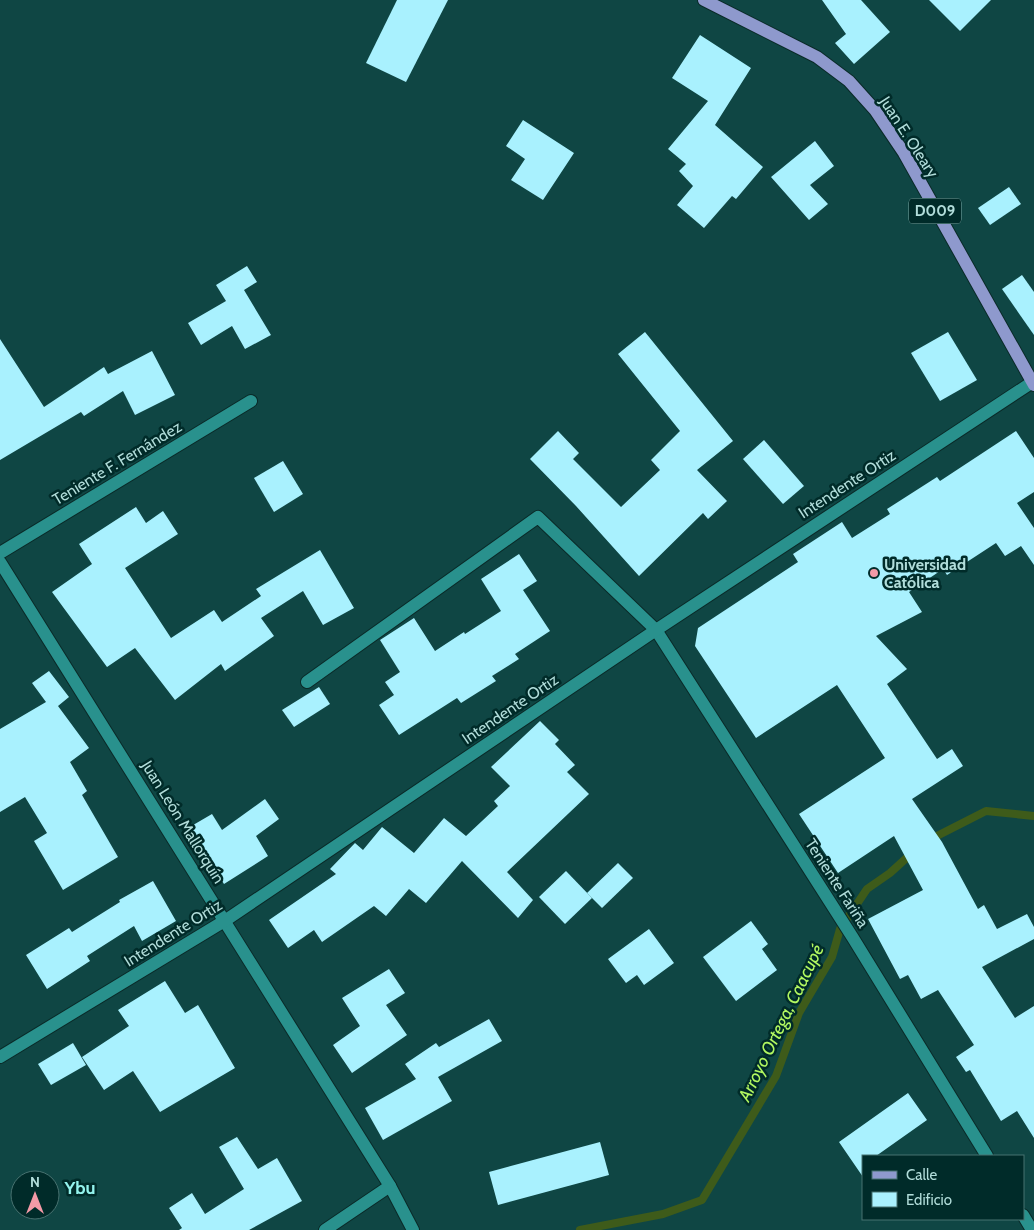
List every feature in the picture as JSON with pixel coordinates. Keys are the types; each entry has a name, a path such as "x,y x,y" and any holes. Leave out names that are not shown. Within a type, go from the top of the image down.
{"main road":[{"name":"Juan E. Oleary","path":"704,0 817,57 848,81 875,110 904,153 1033,383"}],"street":[{"name":"Intendente Ortiz","path":"0,1057 226,920 656,630 1033,383"},
{"name":"Teniente F. Fernández","path":"0,553 251,401"},
{"name":"Teniente Fariña","path":"307,682 538,517 656,630 853,938 986,1155"},
{"name":"Juan León Mallorquín","path":"0,562 226,920 390,1186 413,1230"},
{"path":"326,1230 390,1186"},
{"path":"1024,1217 1032,1230"}],"building":[{"path":"397,0 448,0 406,82 366,63"},
{"path":"822,0 861,0 890,32 854,64 835,43 846,34"},
{"path":"929,0 991,0 960,31"},
{"path":"700,35 751,68 715,125 763,167 736,199 732,196 704,228 677,205 693,186 679,171 686,164 668,149 708,101 672,78"},
{"path":"523,120 574,153 543,200 511,180 525,159 506,146"},
{"path":"815,141 834,166 810,185 828,204 809,220 771,177"},
{"path":"1009,187 1021,204 990,225 978,208"},
{"path":"247,266 257,282 244,290 271,335 245,349 232,326 201,345 188,323 226,301 216,285"},
{"path":"1022,275 1034,292 1034,335 1002,289"},
{"path":"645,332 733,441 697,470 727,501 708,519 703,513 639,576 576,506 530,459 558,431 579,453 573,459 621,507 660,470 651,460 680,431 618,354"},
{"path":"948,332 977,380 940,401 911,353"},
{"path":"0,339 44,407 104,367 108,374 152,351 175,395 135,415 123,391 84,416 81,412 0,460"},
{"path":"1016,431 1034,458 1034,492 1017,503 1034,528 1034,565 1021,546 1005,556 996,543 947,575 943,569 909,592 922,612 876,636 907,669 887,684 937,759 952,749 963,766 912,799 942,842 978,909 984,905 997,929 1027,914 1034,927 1034,939 982,967 1015,1018 1034,1006 1034,1138 1017,1111 1001,1121 970,1070 966,1072 956,1057 974,1045 938,990 921,999 908,975 900,979 868,919 923,890 894,836 838,873 799,814 885,758 837,685 756,738 695,646 698,628 798,562 793,554 842,522 852,538 890,514 887,509 937,477 940,481"},
{"path":"764,440 804,486 783,504 743,459"},
{"path":"283,461 303,494 274,512 254,478"},
{"path":"136,507 146,523 163,511 178,534 125,568 171,638 214,610 222,622 261,596 256,589 320,550 354,608 323,625 303,591 261,618 274,636 225,671 221,664 175,700 135,648 107,667 52,592 92,564 79,544"},
{"path":"519,554 537,581 523,590 550,631 515,654 519,659 492,676 496,681 461,703 457,698 399,735 379,705 394,695 385,682 400,672 380,640 414,618 435,651 464,632 465,634 501,611 481,579"},
{"path":"49,671 69,697 58,706 89,748 70,762 87,791 82,795 118,857 63,890 34,841 47,833 25,797 0,812 0,729 46,702 32,683"},
{"path":"319,687 330,704 294,727 282,710"},
{"path":"540,721 559,740 555,744 575,765 567,772 589,794 507,872 533,900 518,918 462,861 426,903 409,889 386,916 374,906 322,942 314,930 288,948 269,920 336,874 330,869 355,843 363,850 382,827 414,853 444,818 466,836 498,806 494,801 510,786 491,767"},
{"path":"265,799 279,819 256,836 268,856 224,884 188,828 212,814 222,830"},
{"path":"618,863 633,878 602,908 587,893"},
{"path":"566,871 592,898 565,924 539,897"},
{"path":"153,881 176,921 142,941 134,926 87,956 90,961 47,989 26,955 69,928 72,932 120,902 119,900"},
{"path":"751,921 768,944 762,949 777,970 736,1001 703,957"},
{"path":"649,929 674,963 644,985 637,975 626,983 608,959"},
{"path":"389,969 405,993 386,1005 407,1035 352,1073 333,1045 360,1026 342,998"},
{"path":"165,981 185,1013 198,1005 235,1068 160,1112 133,1071 104,1090 82,1057 129,1026 118,1010"},
{"path":"489,1019 502,1041 438,1077 452,1101 383,1140 365,1108 416,1079 405,1064 436,1043 439,1047"},
{"path":"73,1043 86,1065 51,1085 38,1064"},
{"path":"908,1093 927,1120 877,1155 862,1155 862,1176 839,1142"},
{"path":"237,1137 258,1169 277,1158 302,1201 249,1230 179,1230 182,1228 169,1208 192,1193 205,1214 244,1189 219,1147"},
{"path":"600,1142 609,1175 498,1205 489,1172"}],"waterway":[{"name":"Arroyo Ortega, Caacupé","path":"929,840 986,811 1034,816"},
{"name":"Arroyo Ortega, Caacupé","path":"580,1230 663,1214 702,1200 776,1076 799,1013 832,957 840,929 867,889 890,873 912,853"}],"place":[{"name":"Universidad Católica","path":"874,573"}],"district":[{"name":"Ybu","path":"80,1188"}]}
